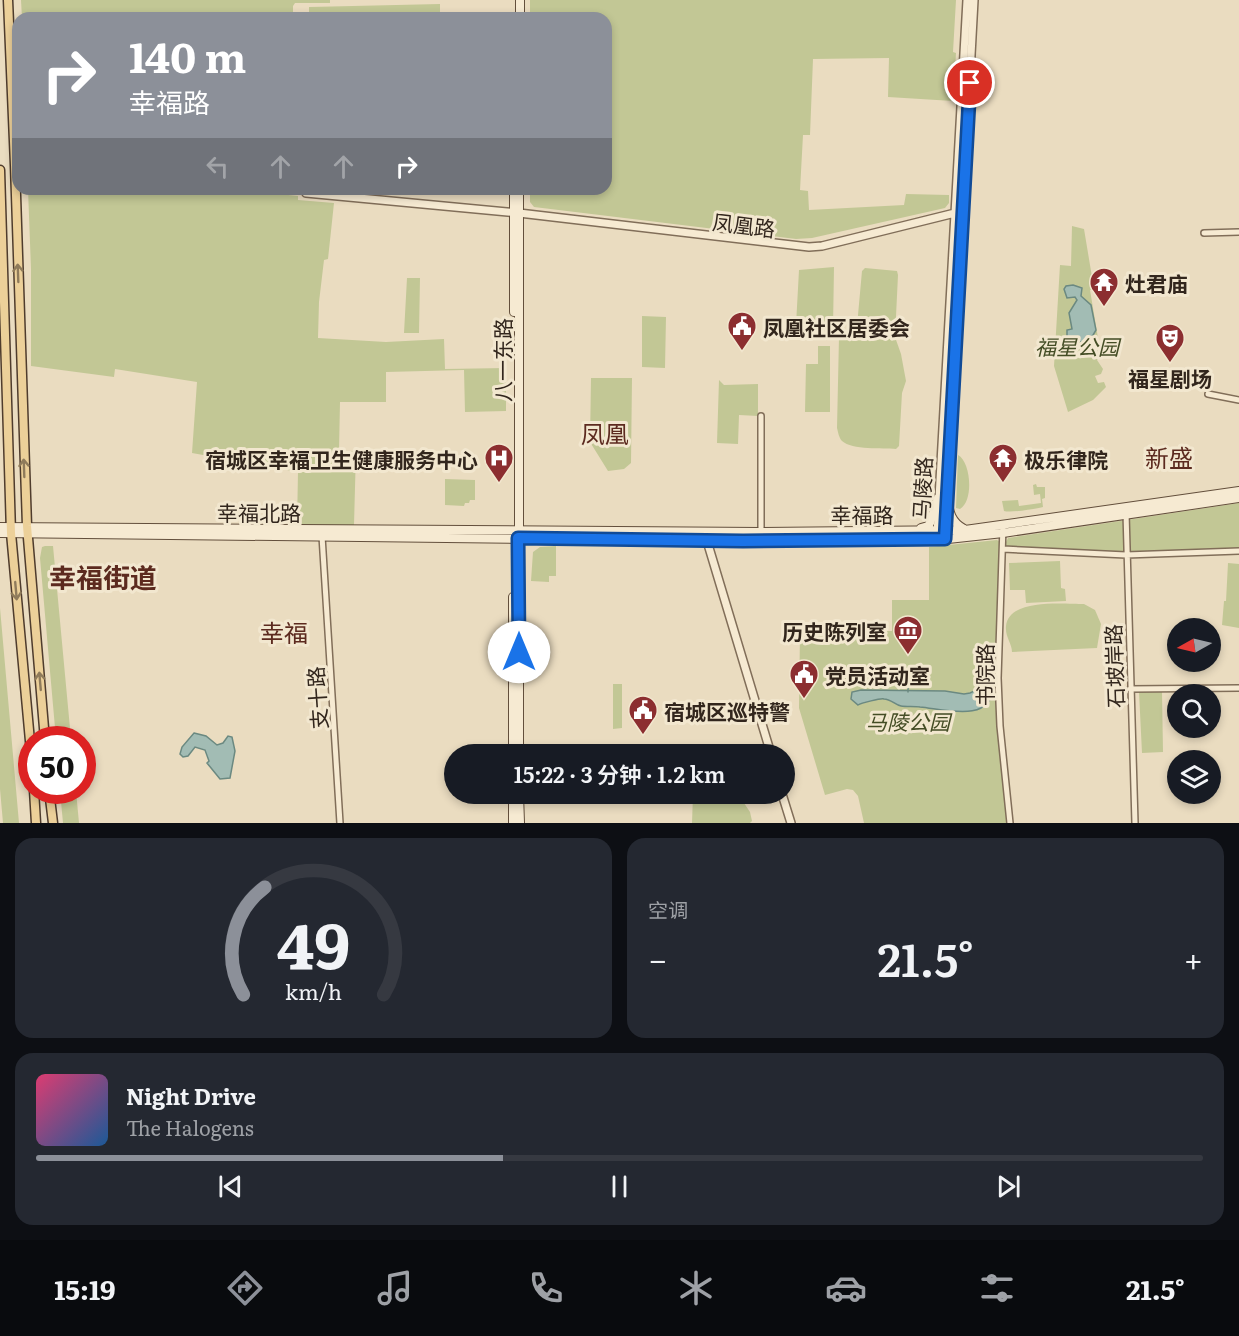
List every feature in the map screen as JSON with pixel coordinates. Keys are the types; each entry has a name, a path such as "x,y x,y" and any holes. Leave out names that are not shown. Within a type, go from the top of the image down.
{"main road":[{"path":"8,0 12,88"},
{"path":"0,170 11,530 29,726"},
{"path":"17,195 27,530 44,726"},
{"name":"八一东路","path":"514,195 516,534"},
{"name":"八一东路","path":"516,213 518,195"},
{"name":"幸福路","path":"516,534 761,536 941,534 1003,530 1239,491"},
{"path":"912,530 928,526 938,498"},
{"path":"947,498 951,518 955,524 965,530"},
{"name":"幸福路","path":"1126,511 1239,498"},
{"name":"幸福北路","path":"0,527 11,530 516,534"},
{"name":"幸福北路","path":"0,533 11,530"},
{"name":"幸福北路","path":"27,530 322,536 516,534"},
{"name":"幸福路","path":"516,534 707,541 761,536 912,530 941,534 965,530 1003,530"},
{"path":"513,744 516,534"},
{"path":"516,534 519,744"},
{"path":"35,804 36,823"},
{"path":"50,804 52,823"},
{"path":"513,804 513,823"},
{"path":"519,804 520,823"}],"street":[{"name":"马陵路","path":"941,534 938,498 967,0"},
{"name":"马陵路","path":"941,534 947,498 974,0"},
{"name":"凤凰路","path":"327,195 516,213 809,247 822,246 963,211"},
{"path":"1204,233 1239,232"},
{"path":"1208,394 1239,400"},
{"path":"761,416 761,536"},
{"name":"石坡岸路","path":"1126,511 1135,823"},
{"name":"书院路","path":"1003,530 998,678 1010,823"},
{"name":"支十路","path":"322,536 340,823"},
{"path":"707,541 768,744"},
{"path":"1003,549 1126,555 1239,551"},
{"path":"1130,689 1239,688"},
{"path":"785,804 791,823"}],"green space":[{"path":"21,0 330,0 330,3 295,3 293,12 22,12"},
{"path":"530,0 956,0 953,101 888,97 889,58 813,59 810,135 803,135 800,190 808,191 809,210 904,205 906,194 949,195 949,203 945,208 812,238 796,239 534,207 530,202 530,195 612,195 612,12 530,12"},
{"path":"440,4 440,12 309,12 309,7"},
{"path":"28,195 288,195 298,196 298,200 334,203 328,259 324,260 319,302 318,338 386,342 444,339 445,369 506,368 506,411 465,412 464,370 386,372 386,402 340,402 339,451 356,451 354,525 297,525 298,472 192,453 197,382 115,369 114,377 31,366"},
{"name":"福星公园","path":"1072,226 1084,229 1094,289 1090,290 1101,356 1097,360 1103,369 1101,374 1095,376 1098,383 1104,382 1106,387 1093,400 1068,412 1054,366 1060,265 1071,266"},
{"path":"834,267 833,328 800,330 796,325 799,270"},
{"path":"865,268 897,271 898,275 895,337 906,381 902,393 899,446 896,449 847,444 841,440 837,428 839,337 857,326 862,271"},
{"path":"407,278 420,278 419,333 404,333"},
{"path":"642,316 666,317 665,368 642,367"},
{"path":"818,346 830,346 830,412 805,412 806,364 818,364"},
{"path":"591,378 632,378 631,463 624,469 608,471 590,442"},
{"path":"719,380 724,385 758,384 758,416 739,415 738,444 717,443"},
{"path":"958,455 966,465 969,482 967,498 960,509 956,508"},
{"path":"445,479 475,480 475,500 470,500 464,506 445,505"},
{"path":"1036,484 1037,487 1045,487 1043,507 1004,511 1002,501 1018,500 1019,506 1041,503 1040,494 1034,495 1033,485"},
{"path":"1239,503 1239,549 1122,553 1006,547 1005,544 1008,538"},
{"name":"马陵公园","path":"997,540 1000,542 997,713 1007,823 864,823 858,796 853,790 847,789 825,795 799,708 800,632 864,634 864,631 892,631 892,600 929,600 929,547"},
{"path":"53,546 70,726 55,726 40,558 42,547"},
{"path":"556,546 556,576 549,576 549,582 531,581 533,552 540,547"},
{"path":"1060,561 1061,588 1065,589 1066,601 1026,603 1025,590 1010,590 1009,563"},
{"path":"1228,563 1239,564 1239,628 1222,625"},
{"path":"1038,604 1084,604 1095,610 1101,624 1097,648 1012,652 1006,626 1009,617 1016,611"},
{"path":"0,608 19,823 3,823 0,789"},
{"path":"613,684 622,684 622,728 613,729"},
{"path":"1139,692 1162,692 1163,752 1142,753"},
{"path":"61,804 77,804 79,823 63,823"},
{"path":"693,804 745,804 752,821 750,823 692,823"}],"water":[{"path":"1073,285 1082,288 1081,296 1091,305 1096,330 1089,342 1074,342 1067,337 1067,330 1072,329 1069,313 1077,300 1075,297 1067,298 1064,289 1066,286"},
{"path":"989,684 993,687 991,699 976,710 965,712 901,706 884,699 858,705 851,699 852,692 861,690 945,691 964,694"},
{"path":"194,733 206,736 217,745 223,743 228,736 232,737 235,751 230,778 220,779 207,763 209,761 205,750 195,747 188,756 183,757 180,754 182,747"}],"waterway":[{"path":"908,681 908,692"}],"place":[{"name":"灶君庙","path":"1104,308"},
{"name":"凤凰社区居委会","path":"742,352"},
{"name":"福星剧场","path":"1170,364"},
{"name":"宿城区幸福卫生健康服务中心","path":"499,484"},
{"name":"极乐律院","path":"1003,484"},
{"name":"历史陈列室","path":"908,656"},
{"name":"党员活动室","path":"804,700"},
{"name":"宿城区巡特警","path":"643,736"}],"district":[{"name":"凤凰","path":"605,432"},
{"name":"新盛","path":"1169,456"},
{"name":"幸福街道","path":"103,576"},
{"name":"幸福","path":"284,631"}],"route":[{"path":"519,652 518,538 743,541 945,539 970,83"}]}
